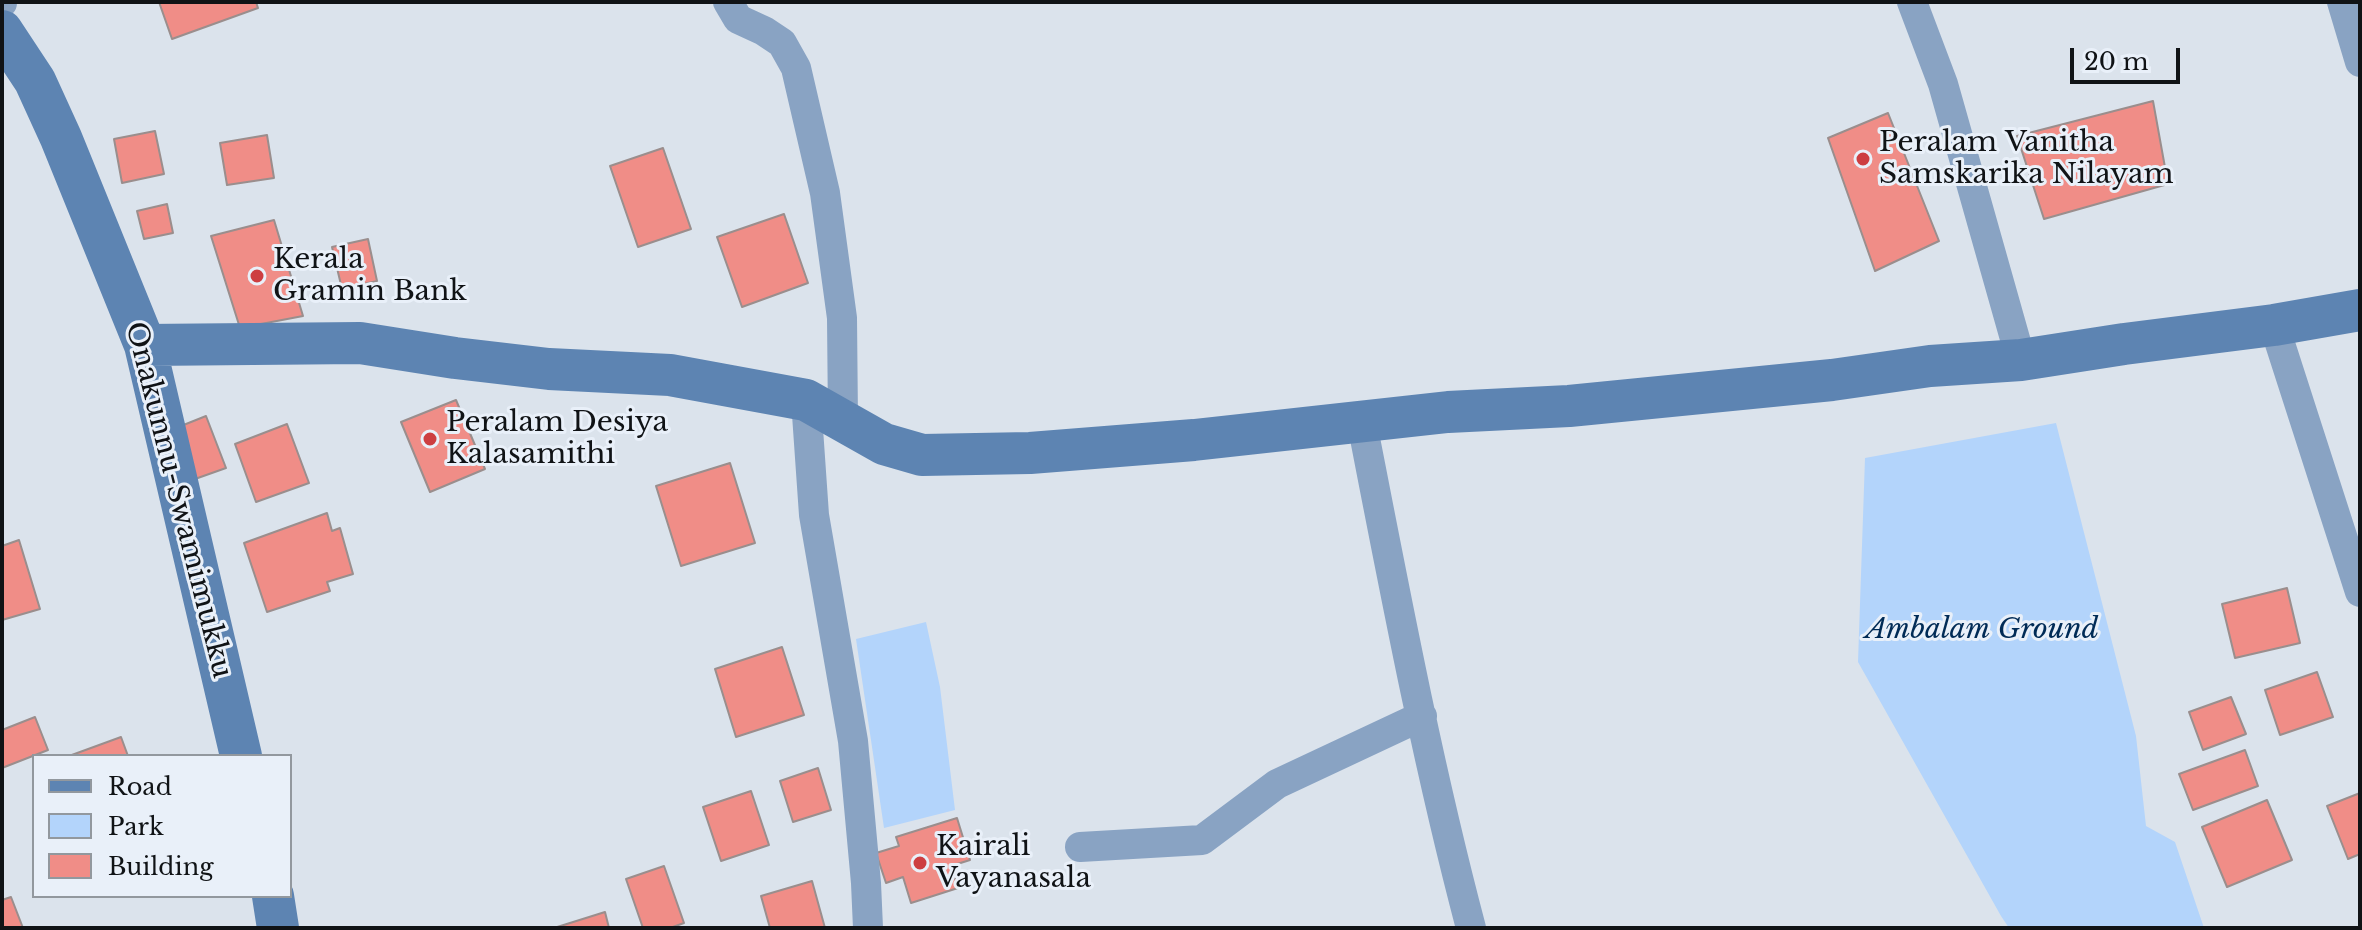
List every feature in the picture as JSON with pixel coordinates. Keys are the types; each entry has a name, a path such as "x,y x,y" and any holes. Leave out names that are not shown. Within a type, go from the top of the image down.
{"main road":[{"name":"Onakunnu-Swamimukku","path":"2,31 35,81 55,124 145,345 241,754"},
{"path":"145,345 360,343 549,369 670,375 806,400 884,444 922,455 1030,453 1194,440 1448,412 1569,406 1715,392 1930,366 2021,360 2360,310"},
{"path":"273,898 278,928"}],"street":[{"path":"728,2 738,19 782,43 796,68 825,193 840,303 843,421"},
{"path":"1912,2 1943,84 2021,360"},
{"path":"2342,2 2360,62"},
{"path":"2274,325 2360,592"},
{"path":"806,400 814,515 853,741 868,928"},
{"path":"1362,423 1453,860 1471,928"},
{"path":"1080,847 1202,840 1277,784 1422,716"}],"green space":[{"name":"Ambalam Ground","path":"2056,423 2136,736 2146,826 2175,842 2204,928 2009,928 1858,662 1865,458"},
{"path":"926,622 940,687 955,810 884,828 856,639"}],"building":[{"path":"159,2 256,2 258,8 172,39"},
{"path":"2153,101 2168,184 2044,219 2017,136"},
{"path":"1888,113 1939,241 1875,271 1828,138"},
{"path":"155,131 164,174 122,183 114,139"},
{"path":"267,135 274,178 227,185 220,143"},
{"path":"663,148 691,229 638,247 610,166"},
{"path":"167,204 173,233 144,239 137,211"},
{"path":"784,214 808,283 742,307 717,237"},
{"name":"Kerala Gramin Bank","path":"274,220 303,316 240,328 211,236"},
{"path":"368,239 377,281 342,289 332,247"},
{"path":"456,400 485,469 430,492 401,422"},
{"path":"206,416 226,468 195,479 176,428"},
{"path":"287,424 309,483 256,502 235,444"},
{"path":"730,463 755,543 681,566 656,486"},
{"path":"327,513 332,531 340,528 353,574 327,582 330,591 267,612 244,543"},
{"path":"19,540 40,609 2,620 2,546"},
{"path":"2287,588 2300,643 2235,658 2222,604"},
{"path":"782,647 804,715 736,737 715,669"},
{"path":"2317,672 2333,717 2280,735 2265,690"},
{"path":"2231,697 2246,734 2203,750 2189,712"},
{"path":"35,717 48,750 2,768 2,730"},
{"path":"121,737 127,754 74,754"},
{"path":"2245,750 2258,786 2193,810 2179,774"},
{"path":"818,768 831,810 793,822 780,781"},
{"path":"751,791 769,845 721,861 703,807"},
{"path":"2360,793 2360,854 2348,859 2327,806"},
{"path":"2267,800 2292,860 2227,887 2202,827"},
{"name":"Kairali Vayanasala","path":"957,818 970,860 951,866 958,888 911,903 903,877 886,883 876,853 899,846 896,837"},
{"path":"664,866 684,923 670,928 643,928 626,879"},
{"path":"812,881 825,928 770,928 761,896"},
{"path":"11,897 23,928 2,928 2,900"},
{"path":"605,912 609,928 554,928"}],"place":[{"name":"Peralam Vanitha Samskarika Nilayam","path":"1863,159"},
{"name":"Kerala Gramin Bank","path":"257,276"},
{"name":"Peralam Desiya Kalasamithi","path":"430,439"},
{"name":"Kairali Vayanasala","path":"920,863"}]}
